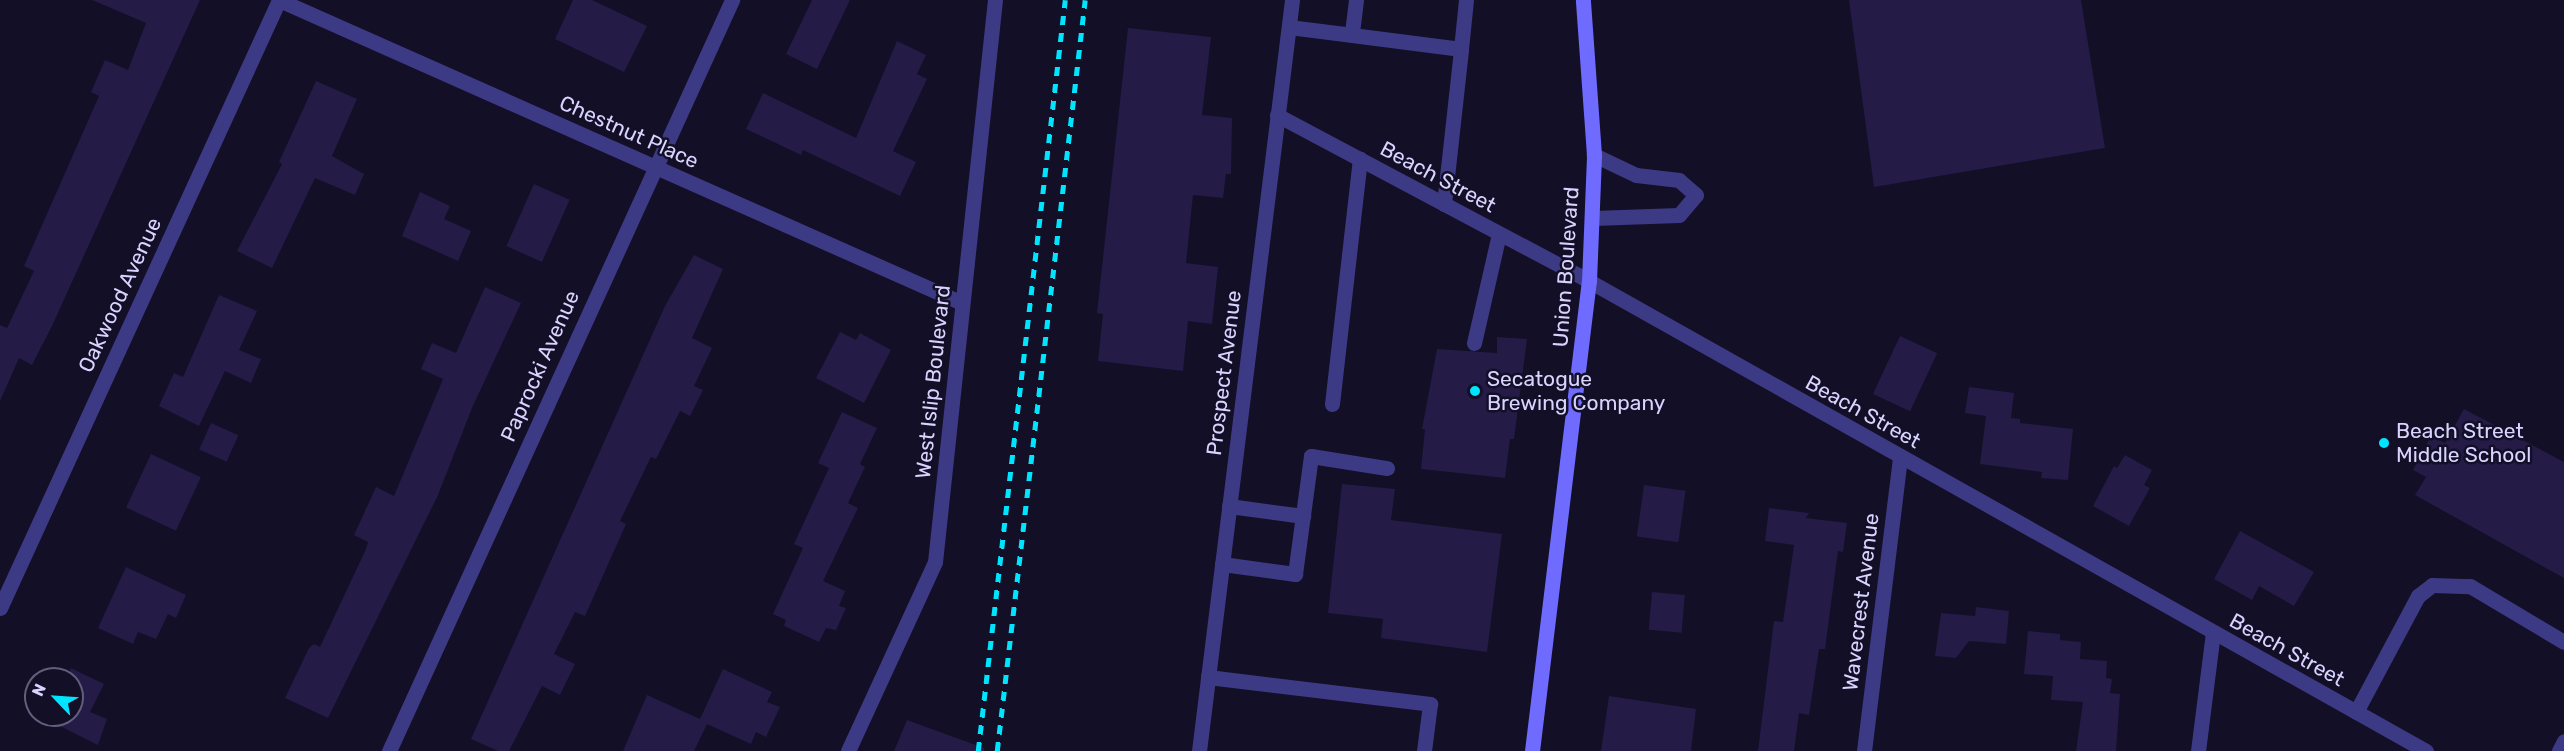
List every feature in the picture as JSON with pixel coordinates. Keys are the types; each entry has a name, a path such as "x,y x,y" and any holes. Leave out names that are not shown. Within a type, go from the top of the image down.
{"main road":[{"name":"Union Boulevard","path":"1532,751 1589,281 1594,155 1583,0"}],"street":[{"name":"Chestnut Place","path":"279,0 962,303"},
{"name":"Oakwood Avenue","path":"0,608 279,0"},
{"name":"Paprocki Avenue","path":"389,751 654,166 732,0"},
{"name":"West Islip Boulevard","path":"848,751 935,562 995,0"},
{"name":"Prospect Avenue","path":"1199,751 1292,0"},
{"path":"1352,35 1356,0"},
{"path":"1444,204 1466,0"},
{"path":"1289,27 1461,49"},
{"name":"Beach Street","path":"1277,115 1589,281 2426,751"},
{"path":"1593,218 1679,215 1696,195 1679,180 1636,175 1594,155"},
{"path":"1332,404 1360,159"},
{"path":"1474,342 1499,234"},
{"path":"1222,564 1295,574 1311,456 1387,468"},
{"name":"Wavecrest Avenue","path":"1864,751 1900,457"},
{"path":"1229,506 1303,516"},
{"path":"2356,712 2418,596 2432,585 2470,586 2564,642"},
{"path":"2198,751 2213,633"},
{"path":"1208,677 1430,705 1424,751"},
{"path":"2559,751 2564,741"}],"building":[{"path":"92,0 200,0 52,326 32,365 19,358 0,401 0,325 7,328 34,271 24,266 99,96 91,92 105,60 128,70 146,23"},
{"path":"573,0 592,0 647,26 624,72 555,39"},
{"path":"812,0 850,0 817,69 786,54"},
{"path":"1849,0 2081,0 2105,148 1874,187"},
{"path":"1128,28 1211,37 1202,115 1232,118 1231,174 1226,174 1223,198 1193,195 1186,263 1218,267 1212,324 1188,321 1183,371 1098,361 1103,314 1097,313"},
{"path":"897,41 926,55 917,74 927,79 893,151 916,162 900,196 803,150 801,155 746,129 763,93 856,138"},
{"path":"316,81 357,99 332,156 364,174 355,195 315,178 272,268 237,251 282,164 279,162"},
{"path":"534,184 570,200 542,262 506,246"},
{"path":"420,192 450,206 444,219 471,231 458,261 402,236"},
{"path":"694,255 723,269 692,338 712,348 694,386 703,390 690,416 680,411 656,459 651,457 620,521 626,524 585,616 575,612 554,654 575,664 560,695 542,686 509,751 498,751 471,739 665,306"},
{"path":"485,287 521,303 472,408 438,495 328,718 285,698 309,648 314,644 320,647 366,549 368,542 354,535 376,487 394,496 443,379 421,369 432,343 456,353"},
{"path":"219,295 257,311 239,350 261,359 251,383 225,371 199,426 159,406 174,373 183,377"},
{"path":"840,332 856,340 860,333 891,350 864,403 816,378"},
{"path":"1900,336 1937,353 1910,411 1873,394"},
{"name":"Secatogue Brewing Company","path":"1497,337 1527,339 1514,439 1510,439 1505,478 1421,469 1425,429 1422,429 1437,349 1497,353"},
{"path":"1969,387 2014,393 2011,418 2020,419 2020,423 2073,429 2068,480 2041,478 2042,472 1980,464 1986,416 1965,413"},
{"path":"2464,409 2564,462 2564,578 2415,495 2426,477 2413,470 2431,436 2445,443"},
{"path":"842,412 877,428 860,464 865,467 848,503 858,508 823,581 845,591 839,606 846,608 836,630 826,628 819,642 784,626 786,620 773,614 803,548 794,544 829,468 818,463"},
{"path":"211,423 238,435 227,462 199,449"},
{"path":"151,454 201,477 176,531 126,507"},
{"path":"2125,455 2152,470 2144,485 2150,488 2129,526 2093,506 2114,466 2117,468"},
{"path":"1342,484 1395,489 1391,520 1502,534 1487,652 1381,638 1383,619 1328,613"},
{"path":"1644,485 1686,491 1678,542 1637,536"},
{"path":"1769,508 1809,513 1806,518 1847,523 1843,552 1838,551 1825,649 1819,649 1809,715 1799,713 1794,751 1758,751 1774,621 1783,622 1794,545 1765,541"},
{"path":"2240,531 2314,572 2294,606 2259,586 2252,600 2214,579"},
{"path":"126,567 186,595 176,618 168,614 156,639 138,632 133,644 98,628"},
{"path":"1652,592 1685,595 1682,633 1649,630"},
{"path":"1976,607 2009,611 2006,644 1969,641 1956,658 1935,656 1941,613 1975,616"},
{"path":"2028,631 2060,634 2060,640 2081,642 2080,659 2107,661 2106,678 2112,679 2110,693 2120,694 2116,751 2076,751 2083,702 2051,700 2053,676 2024,674"},
{"path":"723,669 772,692 767,702 780,707 766,737 756,732 751,744 707,724 694,751 623,751 647,695 700,719"},
{"path":"84,674 104,684 90,712 107,719 98,745 62,727 84,727"},
{"path":"1609,696 1696,709 1691,751 1601,751"},
{"path":"907,720 984,748 984,751 894,751"}],"railway":[{"path":"978,751 1065,0"},
{"path":"997,751 1085,0"}],"place":[{"name":"Secatogue Brewing Company","path":"1475,391"},
{"name":"Beach Street Middle School","path":"2384,443"}]}
